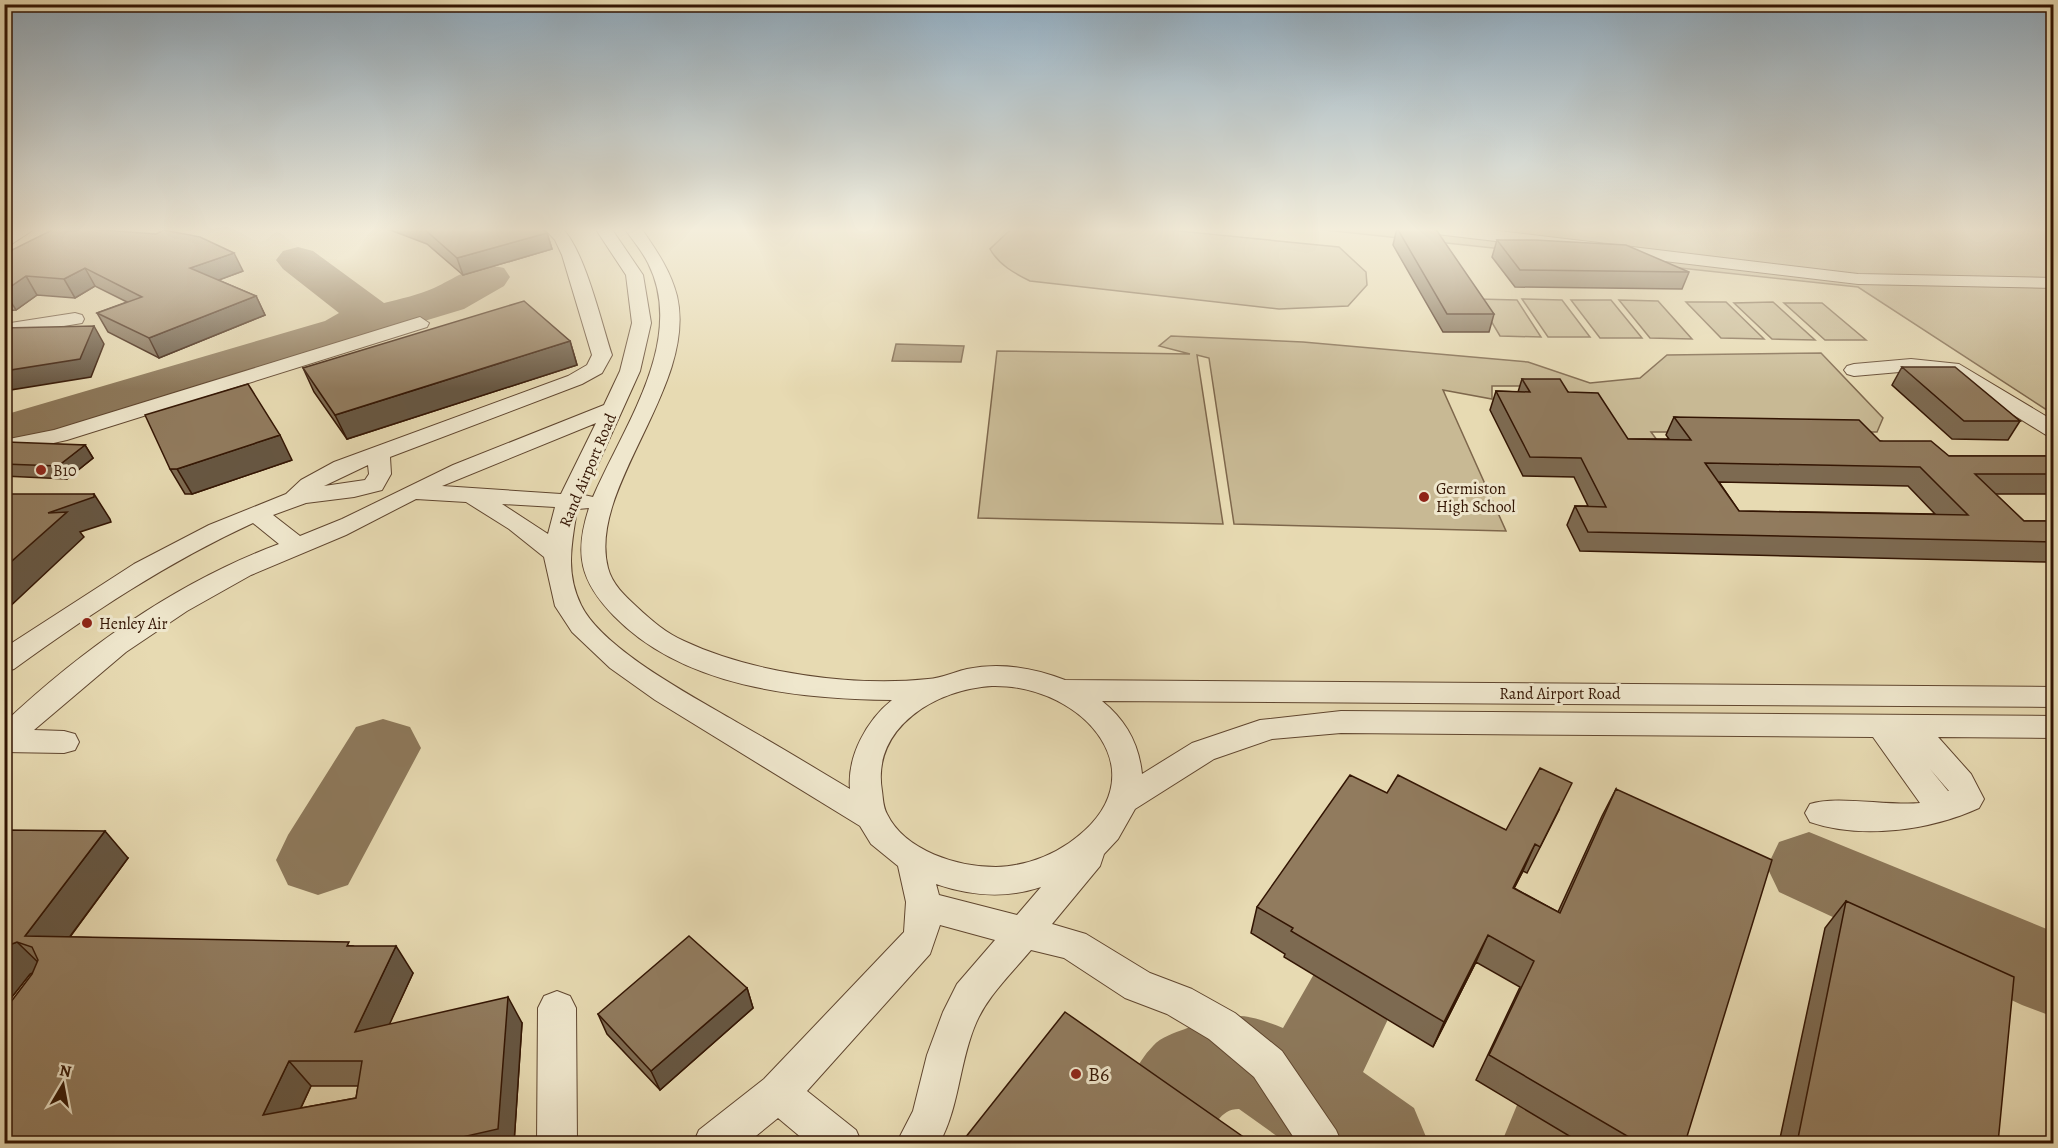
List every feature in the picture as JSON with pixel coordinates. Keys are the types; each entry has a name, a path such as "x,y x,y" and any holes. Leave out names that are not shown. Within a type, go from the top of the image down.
{"street":[{"path":"4,662 156,564 256,513 296,498 374,485 380,474 378,452 575,380 598,366 602,355 579,282"},
{"name":"Rand Airport Road","path":"637,282 643,310 638,347 613,409 573,495 555,553 560,585 568,606 588,632 613,656 692,709 872,817"},
{"name":"Rand Airport Road","path":"664,282 669,304 669,342 655,387 606,495 593,539 596,568 609,595 649,634 701,660 751,675 821,686 930,690"},
{"path":"1984,282 2054,283"},
{"path":"4,330 75,319"},
{"path":"4,447 59,435 420,323"},
{"path":"1854,370 1911,365 1952,368 2054,430"},
{"path":"5,740 74,677 147,624 243,568 352,523 422,487 613,409"},
{"path":"422,487 573,495"},
{"path":"422,487 466,495 606,495"},
{"path":"466,495 504,514 532,532 555,553"},
{"path":"256,513 296,545"},
{"name":"Rand Airport Road","path":"998,676 1034,680 1066,690 1096,710 1118,736 1128,767 1125,800 1102,838 1063,865 1013,880 960,878 913,860 888,840 872,817 863,780 872,744 895,713 930,690 963,680 998,676"},
{"name":"Rand Airport Road","path":"1066,690 2054,697"},
{"path":"1821,813 1918,817 1935,813 1942,804 1964,802 1968,799 1968,795 1907,726 1848,695"},
{"name":"Rand Airport Road","path":"1125,800 1203,752 1270,728 1341,722 2054,727"},
{"path":"5,740 64,742"},
{"path":"916,1143 931,1118 949,1045 970,996 1051,903 1102,838"},
{"path":"713,1143 778,1093 917,943 924,928 924,906 913,860"},
{"path":"924,906 1073,945 1138,986 1179,1001 1222,1026 1268,1064 1322,1143"},
{"path":"557,1143 558,1008"},
{"path":"778,1093 842,1143"}],"shaded area":[{"path":"1035,282 1367,282 1367,285 1348,306 1279,309"},
{"path":"1807,282 2053,282 2053,414 1858,287"},
{"path":"1478,299 1517,300 1541,337 1500,336"},
{"path":"1522,299 1562,300 1590,337 1548,337"},
{"path":"1571,300 1611,300 1642,338 1600,338"},
{"path":"1619,300 1658,301 1692,339 1650,338"},
{"path":"1686,302 1726,302 1764,339 1721,338"},
{"path":"1773,302 1815,340 1772,339 1734,303"},
{"path":"1784,303 1822,303 1866,340 1825,340"},
{"path":"1171,336 1303,342 1528,362 1590,383 1640,378 1667,355 1821,353 1883,418 1877,432 1651,432 1663,448 1623,447 1543,386 1492,386 1492,399 1443,390 1506,531 1234,524 1209,358 1197,355 1223,524 978,518 997,351 1190,354 1159,346"},
{"path":"896,344 964,346 961,362 892,361"}],"building":[{"path":"4,282 18,282 4,291"},
{"path":"112,282 222,282 256,296 149,338 97,313 142,297"},
{"path":"1428,282 1472,282 1494,314 1447,314"},
{"path":"524,301 570,341 335,415 303,368"},
{"path":"94,326 80,359 4,371 4,328"},
{"path":"1902,367 1955,367 2020,421 1964,421"},
{"path":"1522,379 1560,379 1568,392 1598,393 1628,439 1691,440 1674,417 1859,420 1880,441 1931,441 1949,456 2054,456 2054,474 1975,474 2024,521 2054,521 2054,542 1588,532 1575,506 1606,507 1581,458 1530,457 1496,391 1530,392","holes":["1705,463 1920,467 1968,515 1739,511"]},
{"path":"248,384 280,435 177,469 170,469 145,415"},
{"path":"7,442 85,445 58,466 4,464 4,444"},
{"path":"4,494 94,494 94,497 48,513 67,512 4,568"},
{"path":"1540,768 1572,783 1540,847 1535,844 1513,888 1560,913 1616,789 1772,860 1685,1143 1639,1143 1489,1055 1534,961 1488,935 1444,1022 1291,931 1293,928 1257,907 1350,775 1387,793 1398,775 1506,830"},
{"path":"4,830 105,831 25,936 349,942 347,946 396,946 355,1032 508,997 498,1129 436,1143 4,1143 4,1011 32,974 38,960 32,947 17,942 4,947","holes":["289,1061 362,1061 356,1098 263,1115"]},
{"path":"1846,901 2014,977 1998,1143 1797,1143"},
{"path":"689,936 747,988 651,1071 598,1014"},
{"name":"B6","path":"1065,1012 1252,1143 961,1143"}],"taxiway":[{"path":"327,282 365,310 365,318 342,331"},
{"path":"342,331 448,299 480,282"},
{"path":"4,432 342,331"},
{"path":"318,860 383,748"},
{"path":"1809,867 2054,975"},
{"path":"1334,1115 1315,1095 1310,1075 1351,998"},
{"path":"1168,1111 1188,1079 1199,1071 1225,1063 1243,1062 1260,1066 1334,1115"},
{"path":"1334,1115 1378,1144"},
{"path":"1552,1144 1558,1129"}],"place":[{"name":"B10","path":"41,470"},
{"name":"Germiston High School","path":"1424,497"},
{"name":"Henley Air","path":"87,623"},
{"name":"B6","path":"1076,1074"}]}
